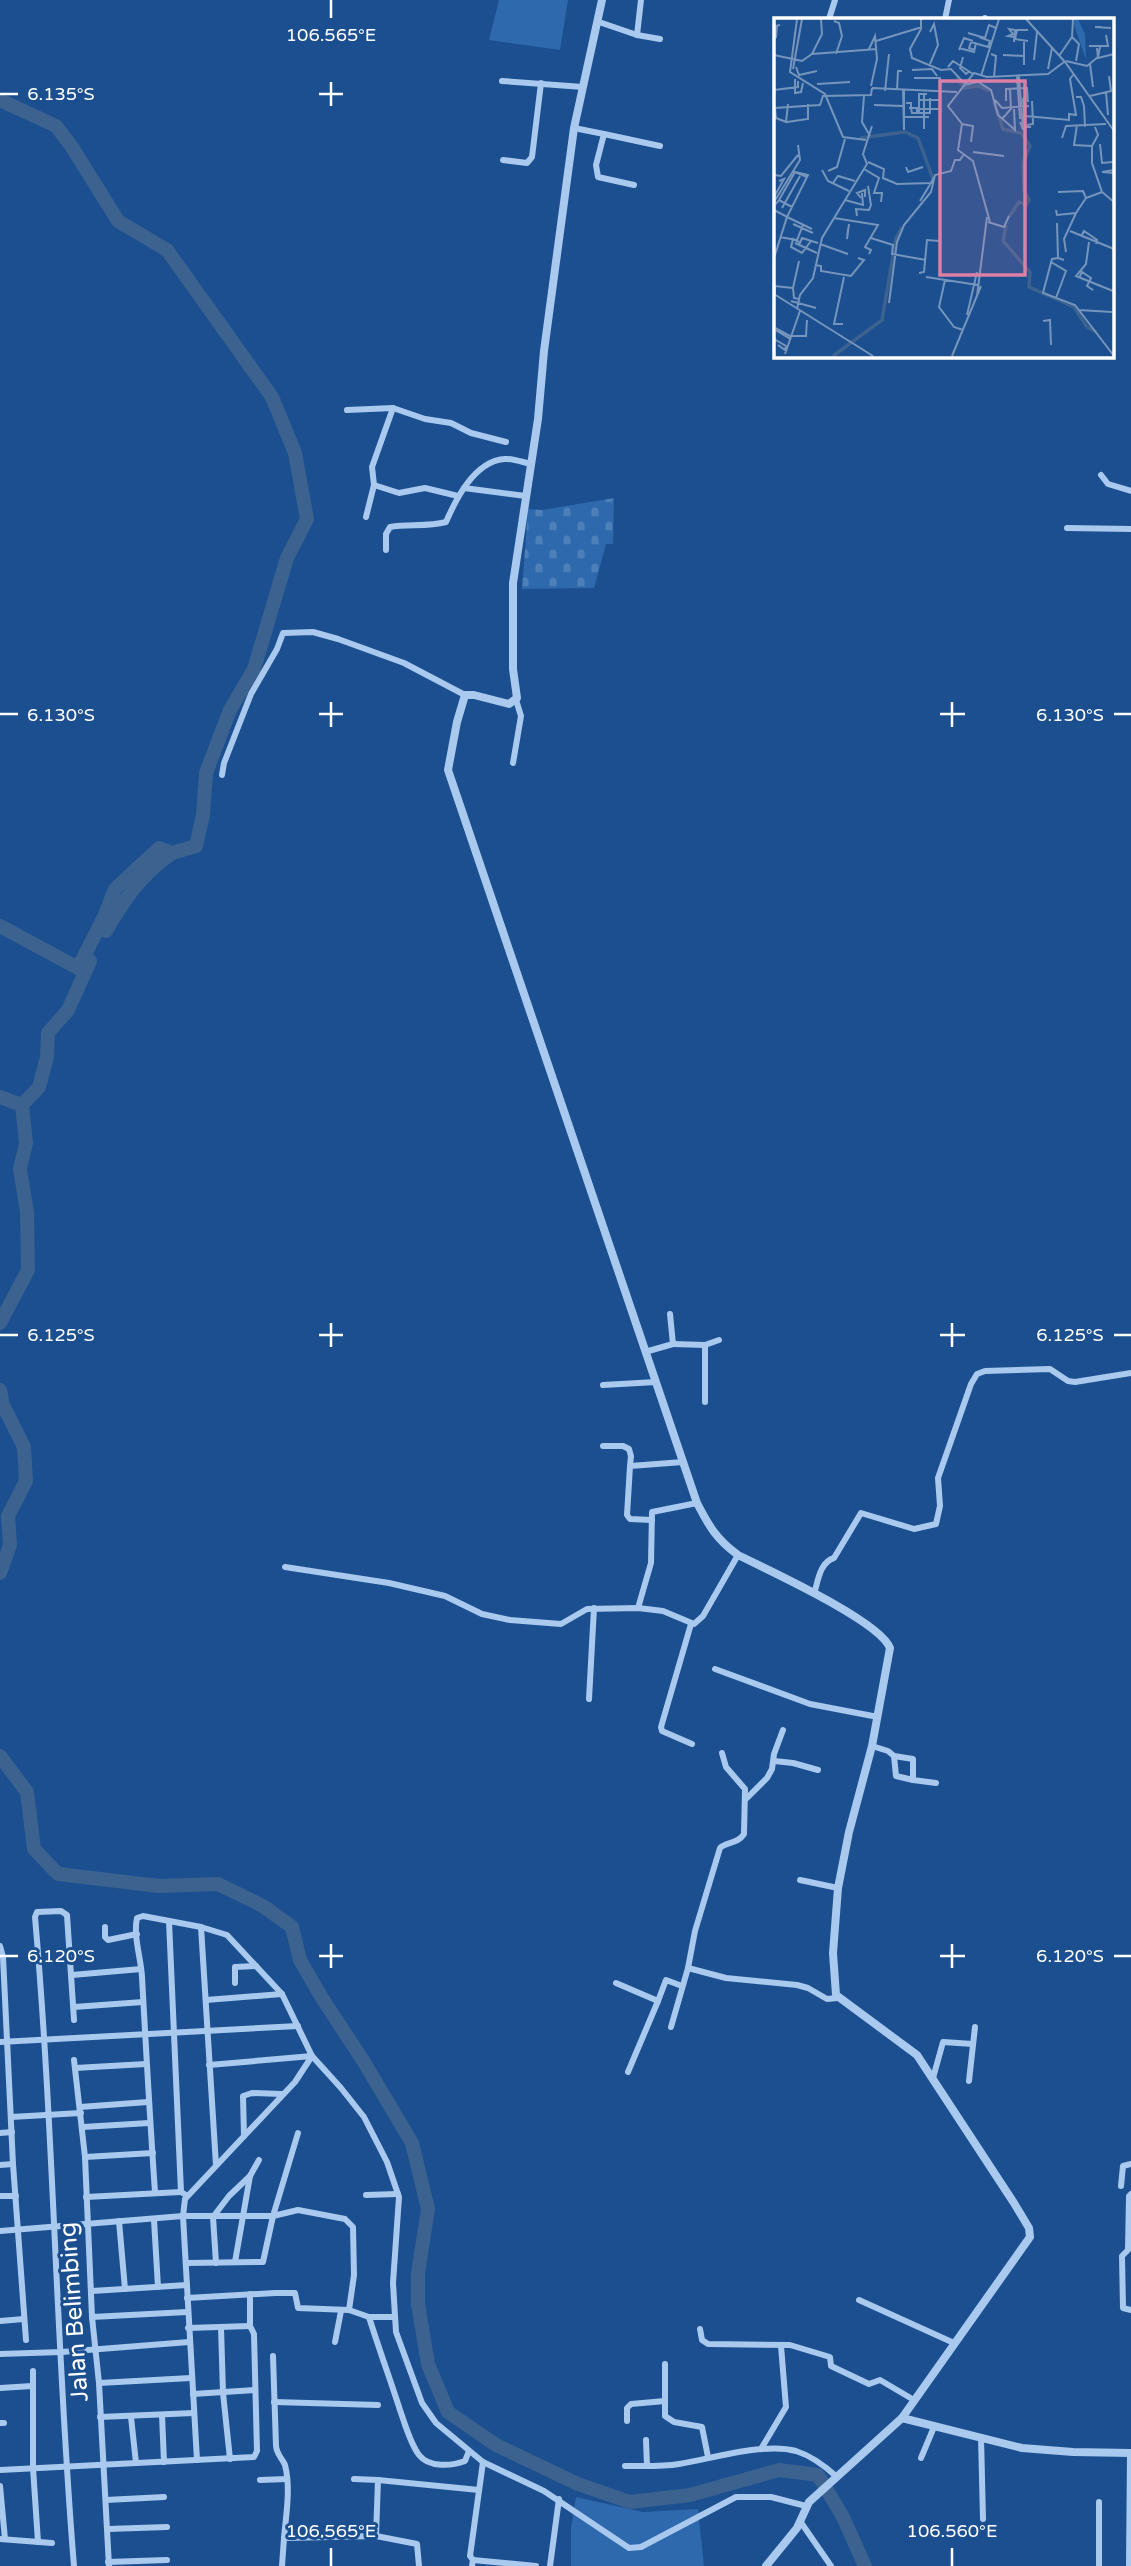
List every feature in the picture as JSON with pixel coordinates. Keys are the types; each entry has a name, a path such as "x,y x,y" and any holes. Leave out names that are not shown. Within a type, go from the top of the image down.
{"street":[{"path":"513,763 521,716 516,700 512,635 513,583 574,128 602,0"},
{"path":"637,35 641,0"},
{"path":"829,18 835,0"},
{"path":"946,18 948,0"},
{"path":"599,22 637,35 660,39"},
{"path":"502,81 583,87"},
{"path":"503,160 525,163 532,158 542,84"},
{"path":"574,128 660,146"},
{"path":"604,135 596,165 597,175 601,179 634,185"},
{"path":"347,410 393,408 425,419 451,423 471,433 506,442"},
{"path":"366,517 374,485 372,467 393,408"},
{"path":"386,550 386,534 390,527 446,522 458,496 487,466 505,459 531,464"},
{"path":"1101,475 1108,484 1131,491"},
{"path":"374,485 399,493 425,488 458,496"},
{"path":"464,488 526,496"},
{"path":"1067,528 1131,529"},
{"path":"222,775 224,763 251,694 277,649 283,633 313,632 338,639 404,663 465,695 506,704 516,700"},
{"path":"465,695 457,722 449,774 697,1503 712,1532 723,1545 843,1608 888,1642 890,1656 878,1717 838,1888 833,1953 837,1998 917,2055 1029,2228 1030,2236 902,2418 808,2504 789,2539 766,2566"},
{"path":"670,1314 673,1344"},
{"path":"645,1352 673,1344 705,1345 719,1340"},
{"path":"705,1345 705,1402"},
{"path":"814,1594 823,1566 834,1558 861,1513 914,1529 936,1524 940,1506 939,1475 977,1374 985,1371 1048,1369 1068,1381 1075,1382 1131,1373"},
{"path":"603,1385 656,1382"},
{"path":"603,1446 623,1446 629,1449 631,1456 628,1518 652,1520"},
{"path":"630,1466 683,1462"},
{"path":"638,1608 651,1563 652,1512 697,1503"},
{"path":"285,1567 445,1596 482,1614 520,1621 561,1624 583,1610 638,1608 663,1611 691,1624 701,1620 738,1555"},
{"path":"589,1699 594,1608"},
{"path":"691,1624 661,1727 662,1731 692,1744"},
{"path":"715,1669 810,1704 878,1717"},
{"path":"747,1798 767,1778 783,1730"},
{"path":"872,1746 894,1756 913,1759 913,1780"},
{"path":"671,2027 682,1986 686,1982 695,1931 719,1848 744,1836 747,1798 743,1785 726,1767 722,1753"},
{"path":"894,1756 897,1777 936,1783"},
{"path":"774,1761 818,1770"},
{"path":"800,1880 838,1888"},
{"path":"74,2020 67,1913 36,1913 62,2352 66,2468 74,2566"},
{"path":"155,2192 141,1969 135,1926 140,1916 201,1927 228,1935 282,1994 312,2056 364,2117 387,2162 398,2194 393,2283 396,2332 422,2403 436,2423 483,2462 559,2500 624,2546 634,2549 667,2535 736,2497 771,2497 808,2504"},
{"path":"169,1921 184,2194 187,2312 197,2460"},
{"path":"105,1927 105,1937 108,1940 137,1934"},
{"path":"201,1927 216,2165"},
{"path":"0,1946 3,1957 4,2042 9,2073 26,2340"},
{"path":"235,1983 235,1967 256,1966"},
{"path":"688,1968 726,1978 797,1985 827,1999 837,1998"},
{"path":"72,1975 141,1969"},
{"path":"628,2072 666,1980 682,1986"},
{"path":"616,1983 658,2001"},
{"path":"206,2000 282,1994"},
{"path":"74,2007 143,2002"},
{"path":"4,2042 298,2026"},
{"path":"968,2081 975,2027"},
{"path":"933,2078 943,2042 973,2044"},
{"path":"209,2065 312,2056"},
{"path":"86,2197 155,2192 184,2194 216,2165 299,2077 312,2056"},
{"name":"Jalan Belimbing","path":"74,2060 83,2127 92,2317 99,2383 109,2564"},
{"path":"75,2068 146,2064"},
{"path":"0,2073 9,2073"},
{"path":"244,2136 243,2096 252,2093 282,2094"},
{"path":"0,2101 10,2101"},
{"path":"11,2117 148,2102"},
{"path":"83,2127 149,2123"},
{"path":"0,2133 12,2132"},
{"path":"187,2263 263,2262 273,2216 298,2133"},
{"path":"85,2157 153,2153"},
{"path":"216,2263 213,2217 229,2196 250,2176 259,2160"},
{"path":"0,2165 13,2164"},
{"path":"1121,2186 1121,2169 1131,2164"},
{"path":"235,2262 250,2176"},
{"path":"366,2194 398,2194"},
{"path":"1131,2194 1130,2250 1122,2256 1123,2308 1131,2309"},
{"path":"0,2196 16,2196"},
{"path":"0,2231 183,2216 273,2216 293,2210 312,2211 351,2223 354,2232 354,2275 349,2310"},
{"path":"154,2220 158,2287"},
{"path":"119,2221 125,2289"},
{"path":"1123,2282 1131,2281"},
{"path":"92,2291 187,2285"},
{"path":"0,2470 251,2458 256,2455 254,2334 250,2326 250,2294"},
{"path":"187,2298 295,2294 299,2308 341,2312 349,2310"},
{"path":"859,2300 954,2343"},
{"path":"349,2310 353,2314 369,2317 395,2317"},
{"path":"92,2317 187,2312"},
{"path":"335,2342 341,2312"},
{"path":"369,2317 384,2366 420,2456 433,2462 452,2465 465,2461 469,2451"},
{"path":"0,2321 24,2319"},
{"path":"188,2328 250,2326"},
{"path":"221,2327 223,2393 230,2459"},
{"path":"700,2329 702,2340 708,2344 797,2346 830,2357 831,2366 869,2384 880,2380 914,2400"},
{"path":"0,2354 189,2342"},
{"path":"761,2449 786,2407 781,2346"},
{"path":"273,2356 276,2452 284,2464 287,2479 282,2566"},
{"path":"665,2364 665,2414 669,2420 702,2427 708,2457"},
{"path":"33,2371 33,2468 38,2542"},
{"path":"99,2383 191,2378"},
{"path":"0,2388 32,2386"},
{"path":"193,2394 256,2390"},
{"path":"627,2421 627,2408 631,2404 665,2401"},
{"path":"274,2402 378,2405"},
{"path":"100,2417 194,2413"},
{"path":"162,2415 164,2462"},
{"path":"131,2417 136,2463"},
{"path":"902,2418 1022,2448 1131,2453 1129,2566"},
{"path":"921,2458 934,2427"},
{"path":"981,2438 983,2519"},
{"path":"646,2440 647,2466"},
{"path":"625,2466 672,2465 761,2449 795,2450 821,2463 834,2480"},
{"path":"483,2462 470,2556 473,2563 536,2566"},
{"path":"260,2480 287,2479"},
{"path":"354,2479 479,2490"},
{"path":"376,2536 378,2480"},
{"path":"0,2486 2,2539 52,2543"},
{"path":"106,2500 164,2497"},
{"path":"550,2566 559,2500"},
{"path":"1099,2502 1100,2566"},
{"path":"800,2521 831,2566"},
{"path":"108,2529 167,2527"},
{"path":"284,2538 376,2536 416,2543 419,2547 419,2566"},
{"path":"109,2564 167,2560"}],"green space":[{"path":"499,0 568,0 560,50 489,40"},
{"path":"614,498 613,544 606,544 594,588 522,589 528,509 542,510"},
{"path":"576,2497 643,2512 698,2509 704,2566 571,2566 571,2528"}],"waterway":[{"path":"0,100 56,126 118,221 167,250 272,397 295,453 307,519 287,558 254,669 230,710 206,773 203,815 196,846 172,853 159,848 115,889 78,968 0,926"},
{"path":"106,931 134,888 172,853"},
{"path":"22,1105 39,1087 47,1057 48,1033 68,1010 90,961"},
{"path":"0,1097 22,1105 26,1143 20,1169 27,1212 28,1270 0,1323"},
{"path":"0,1390 3,1405 24,1447 26,1481 8,1516 10,1545 0,1573"},
{"path":"0,1756 27,1792 34,1849 58,1874 159,1886 218,1884 263,1906 292,1927 300,1960 412,2143 428,2209 418,2273 418,2304 428,2364 448,2412 496,2445 578,2484 630,2502 690,2495 779,2470 818,2475 843,2517 865,2566"}]}
